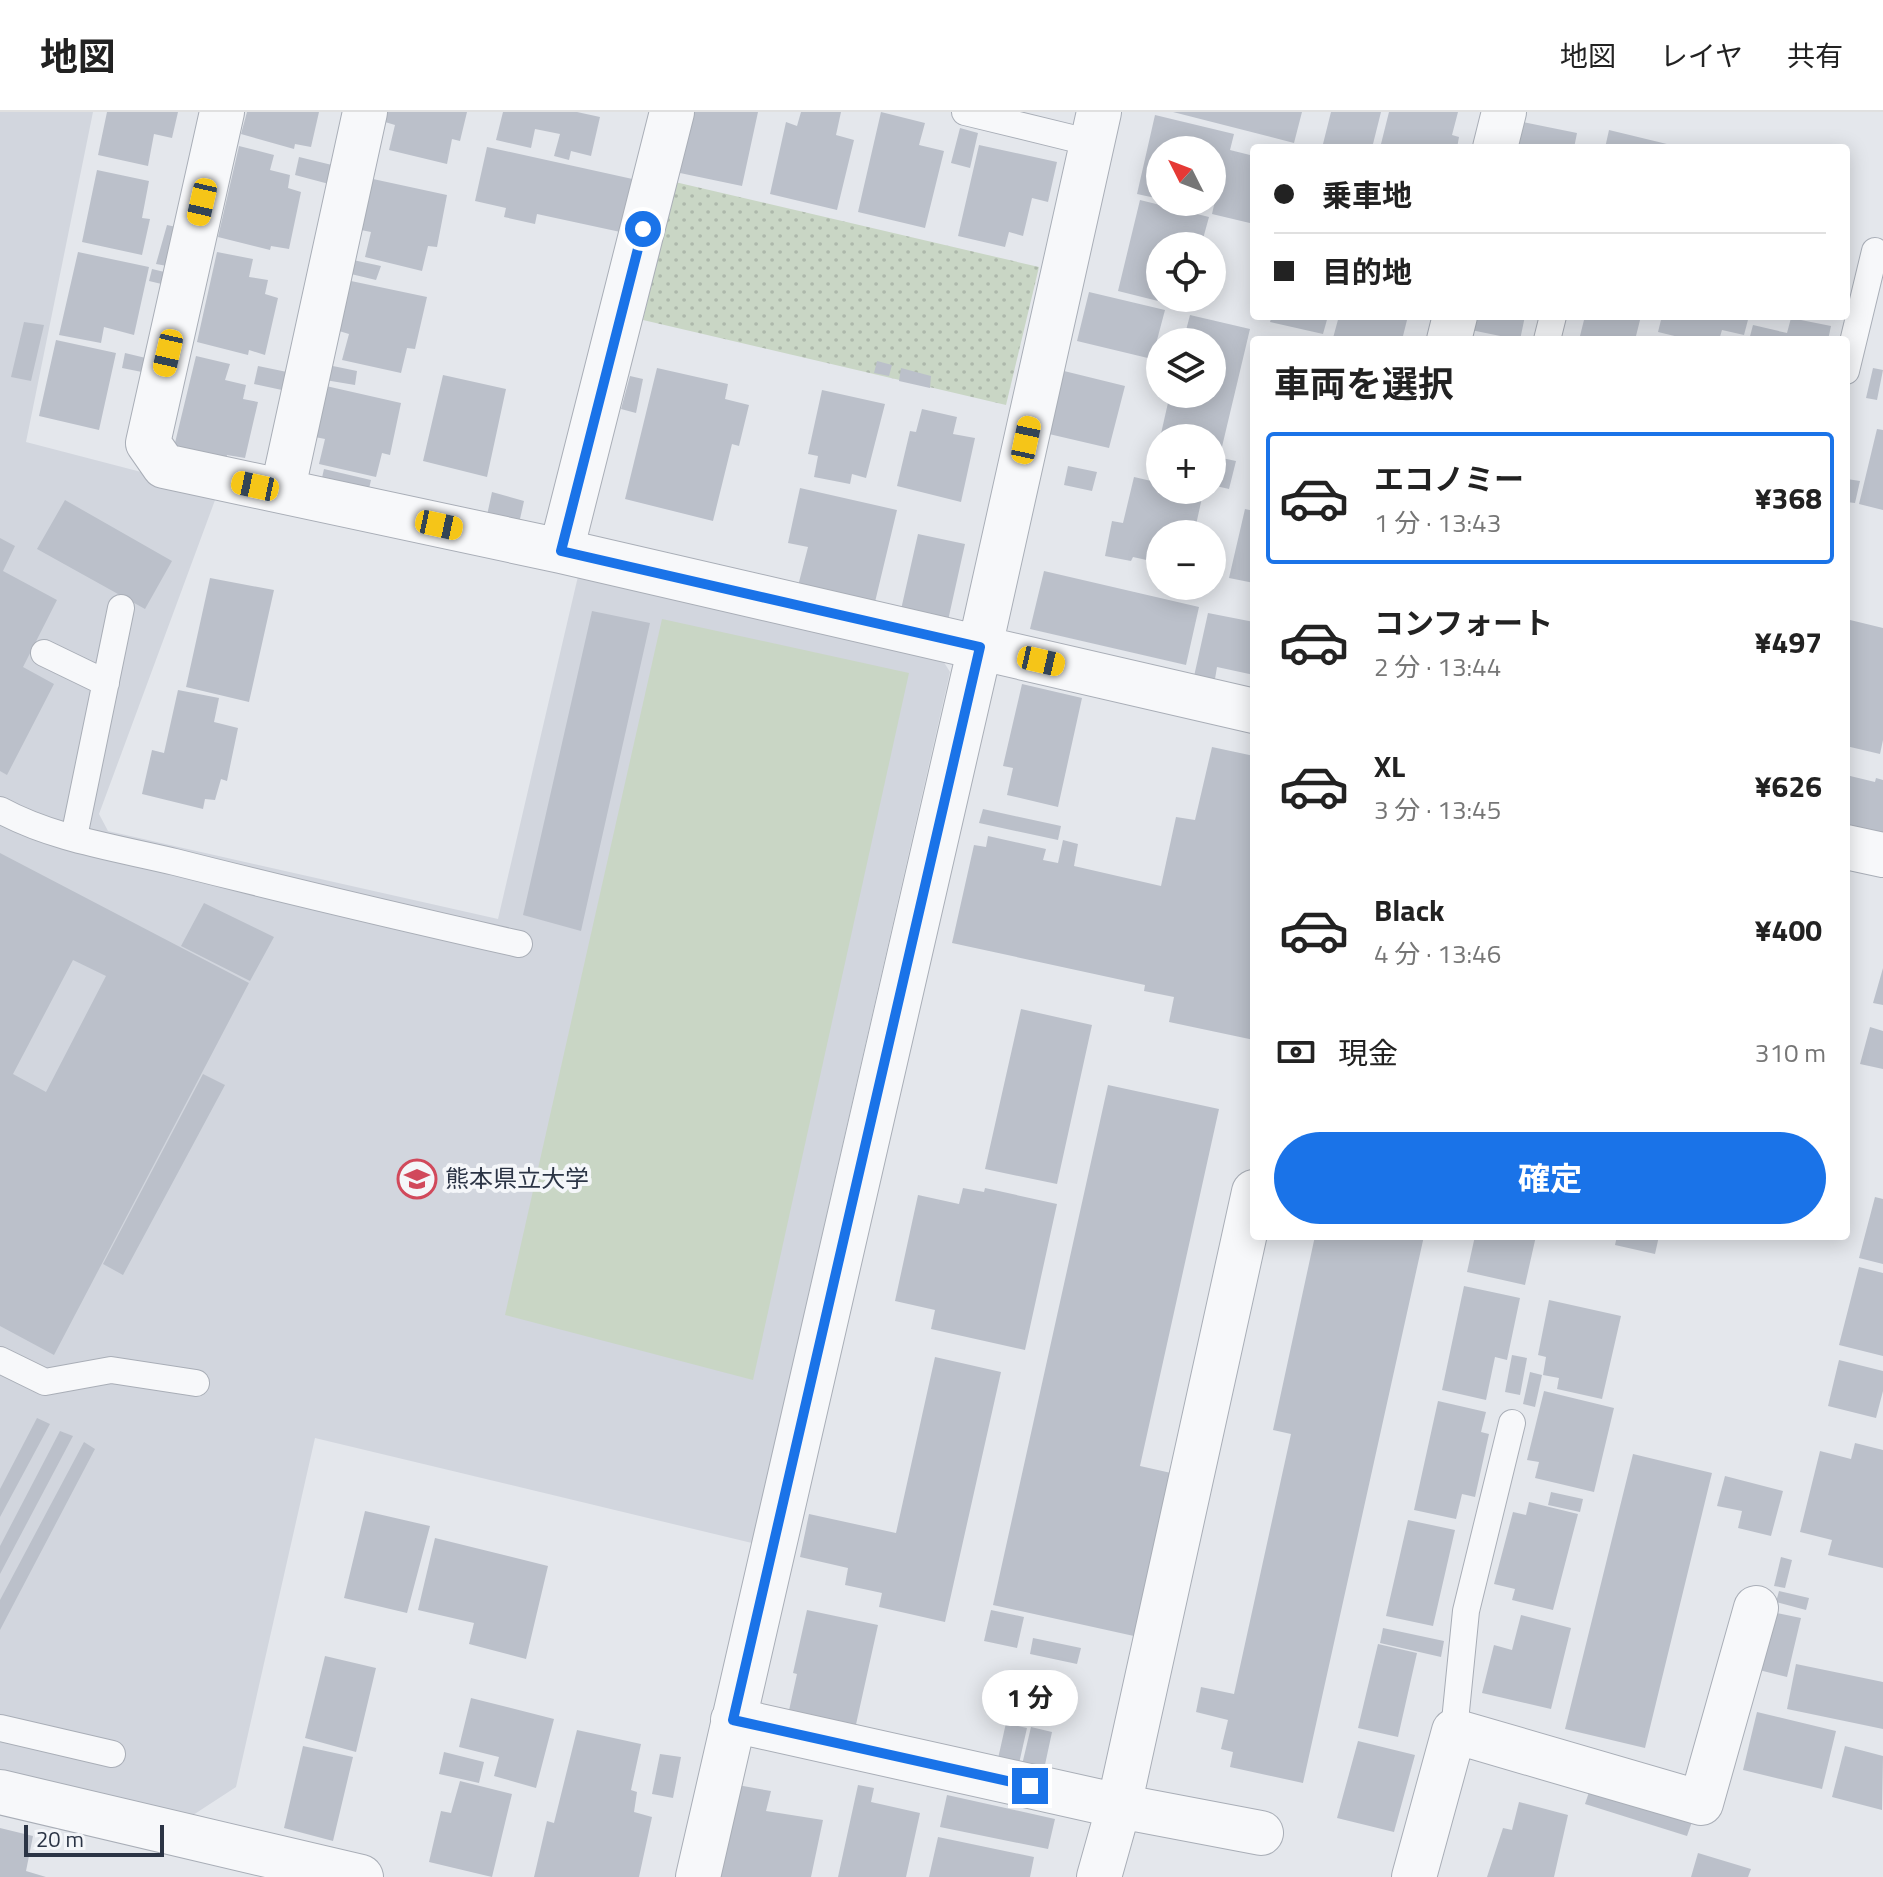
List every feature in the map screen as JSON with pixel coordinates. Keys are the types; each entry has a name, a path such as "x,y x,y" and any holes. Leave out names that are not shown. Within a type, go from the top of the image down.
{"street":[{"path":"222,112 148,443 164,466 561,551 1250,710"},
{"path":"283,488 365,112"},
{"path":"561,551 672,112"},
{"path":"1496,144 1504,112"},
{"path":"698,1877 980,647 1095,127"},
{"path":"1850,848 1883,855"},
{"path":"1099,1877 1119,1806 1250,1210"},
{"path":"1414,1877 1454,1731 1701,1803 1756,1608"},
{"path":"733,1720 1119,1806 1261,1833"},
{"path":"0,1792 361,1877"}],"lane":[{"path":"965,112 1095,127"},
{"path":"1850,354 1875,251"},
{"path":"74,837 121,608"},
{"path":"44,653 106,683"},
{"path":"0,810 27,824 74,837 519,944"},
{"path":"0,1360 45,1382 111,1370 196,1383"},
{"path":"1454,1731 1466,1611 1512,1423"},
{"path":"0,1728 112,1754"}],"shaded area":[{"name":"熊本県立大学","path":"0,112 93,112 26,442 218,492 99,814 108,831 498,919 579,572 940,656 950,672 752,1543 315,1438 236,1787 190,1817 0,1774"}],"green space":[{"path":"675,182 1039,267 1006,405 643,320"},
{"path":"662,619 909,673 753,1380 505,1315"}],"building":[{"path":"107,112 178,112 172,138 154,134 148,166 98,155"},
{"path":"247,112 319,112 311,147 295,144 294,149 241,134"},
{"path":"387,112 467,112 460,141 452,139 447,164 389,150 395,125 385,122"},
{"path":"503,112 577,112 600,117 591,156 571,151 569,160 554,156 560,134 535,129 531,148 496,140"},
{"path":"693,112 758,112 742,186 680,173"},
{"path":"801,112 841,112 836,135 854,140 837,210 770,194 786,122 797,126"},
{"path":"881,112 925,123 919,145 944,151 925,228 858,212"},
{"path":"1173,112 1302,112 1294,143"},
{"path":"1331,112 1381,112 1373,144 1323,144"},
{"path":"1389,112 1458,112 1452,135 1459,137 1458,144 1381,144"},
{"path":"1155,115 1234,134 1230,150 1250,155 1250,223 1220,216 1226,216 1226,136 1150,136"},
{"path":"1518,121 1577,133 1575,144 1512,144"},
{"path":"960,128 978,133 970,168 951,163"},
{"path":"1609,130 1667,144 1606,144"},
{"path":"979,145 1057,162 1048,202 1032,198 1023,236 1009,232 1005,247 958,236"},
{"path":"239,146 274,155 270,170 290,175 288,188 301,192 289,249 271,246 270,250 218,237"},
{"path":"487,147 637,180 625,233 537,214 535,224 504,217 506,208 475,201"},
{"path":"1146,154 1146,196 1137,194"},
{"path":"299,157 332,165 329,184 295,175"},
{"path":"97,170 149,181 142,218 150,219 142,255 82,242"},
{"path":"373,179 447,195 437,247 428,246 422,271 365,257 371,232 361,230"},
{"path":"1140,200 1146,201 1146,216 1209,217 1205,232 1146,232 1146,298 1118,291"},
{"path":"167,225 181,228 173,267 156,264"},
{"path":"78,252 149,267 134,335 104,327 101,343 59,335"},
{"path":"217,252 253,259 249,277 268,280 265,294 278,298 265,355 249,350 248,355 197,342"},
{"path":"353,260 381,266 376,280 351,274"},
{"path":"152,269 173,274 170,286 149,281"},
{"path":"351,281 427,297 415,349 407,348 401,373 342,360 349,334 339,331"},
{"path":"1089,292 1146,306 1146,312 1164,312 1160,328 1146,328 1146,358 1077,341"},
{"path":"1190,315 1250,329 1226,430 1226,424 1163,424 1167,408 1226,408 1226,328 1187,328"},
{"path":"1271,320 1327,320 1323,334"},
{"path":"1338,320 1407,320 1403,336 1334,336"},
{"path":"1468,320 1524,320 1521,336 1500,336 1466,329"},
{"path":"1584,320 1640,320 1636,336 1580,336"},
{"path":"1661,320 1748,320 1744,335 1722,330 1720,336 1674,336 1658,332"},
{"path":"1790,320 1831,326 1829,336 1750,336 1753,325 1787,333"},
{"path":"24,322 44,325 31,381 11,377"},
{"path":"56,340 116,353 99,430 39,416"},
{"path":"125,353 150,359 147,373 122,368"},
{"path":"196,356 230,364 225,380 246,385 243,399 258,402 245,458 227,455 226,459 174,447"},
{"path":"877,361 892,365 889,376 874,373"},
{"path":"328,365 357,371 355,385 325,380"},
{"path":"258,366 287,372 282,390 254,384"},
{"path":"657,368 728,384 725,399 749,405 739,446 732,444 713,521 625,499"},
{"path":"901,368 931,376 930,388 899,381"},
{"path":"1873,368 1883,370 1877,400 1866,398"},
{"path":"1064,371 1125,386 1109,448 1049,434"},
{"path":"443,375 506,389 487,477 423,461"},
{"path":"630,376 643,379 636,413 621,409"},
{"path":"326,386 401,403 390,455 382,453 376,477 319,464 325,439 315,437"},
{"path":"822,390 885,404 866,478 852,474 850,484 814,477 818,456 808,454"},
{"path":"922,409 957,417 953,434 975,438 961,502 897,486 910,431 916,432"},
{"path":"1877,429 1883,430 1883,510 1859,504"},
{"path":"1226,459 1236,461 1229,489 1226,488"},
{"path":"1068,466 1097,472 1092,491 1064,485"},
{"path":"324,469 371,480 368,493 321,482"},
{"path":"1134,477 1146,480 1146,504 1201,504 1197,520 1146,520 1146,560 1133,557 1131,561 1105,556 1112,521 1123,523"},
{"path":"1850,479 1860,481 1855,503 1850,502"},
{"path":"800,488 897,510 875,602 798,586 808,547 788,543"},
{"path":"492,492 524,501 518,528 486,520"},
{"path":"65,500 172,561 145,609 37,549"},
{"path":"1245,509 1250,510 1250,582 1229,578"},
{"path":"918,534 965,544 947,625 900,614"},
{"path":"0,538 15,546 3,571 57,600 23,667 54,684 7,775 0,771"},
{"path":"1044,571 1146,595 1146,600 1169,600 1199,607 1186,665 1030,629"},
{"path":"210,578 274,590 249,702 186,687"},
{"path":"592,611 650,623 581,931 523,915"},
{"path":"1208,613 1250,621 1250,674 1217,667 1214,685 1193,681"},
{"path":"1850,620 1883,628 1883,740 1880,754 1850,747"},
{"path":"1022,684 1082,698 1058,807 1007,795 1013,768 1003,766"},
{"path":"178,690 219,698 214,722 238,728 227,781 221,779 215,800 205,799 203,809 142,794 152,750 164,753"},
{"path":"1212,747 1250,755 1250,1039 1169,1022 1174,997 1144,991 1145,985 952,943 974,845 986,847 988,836 1046,849 1043,860 1058,863 1063,840 1078,844 1074,866 1161,886 1176,817 1195,820"},
{"path":"1850,776 1875,782 1876,778 1883,780 1883,833 1850,826"},
{"path":"983,809 1061,826 1058,840 979,823"},
{"path":"0,853 249,983 54,1355 0,1326","holes":["73,960 106,976 46,1092 13,1074"]},
{"path":"204,903 274,937 250,981 181,946"},
{"path":"1883,968 1883,1005 1873,1003"},
{"path":"1021,1009 1092,1025 1057,1184 985,1169"},
{"path":"1870,1027 1883,1031 1883,1069 1860,1064"},
{"path":"203,1074 225,1085 123,1275 103,1264"},
{"path":"1108,1085 1219,1109 1140,1466 1180,1475 1143,1638 993,1605"},
{"path":"963,1188 984,1192 985,1188 1057,1204 1025,1350 931,1329 935,1310 895,1301 918,1195 959,1204"},
{"path":"1875,1197 1883,1199 1883,1264 1859,1258"},
{"path":"1314,1240 1423,1240 1303,1783 1230,1767 1233,1752 1221,1749 1228,1720 1196,1712 1201,1687 1234,1694 1291,1434 1273,1430"},
{"path":"1474,1240 1535,1240 1525,1285 1467,1272"},
{"path":"1616,1240 1658,1240 1655,1254 1615,1245"},
{"path":"1859,1267 1883,1273 1883,1356 1839,1345"},
{"path":"1464,1286 1520,1298 1507,1360 1495,1357 1486,1400 1442,1390"},
{"path":"1549,1300 1621,1316 1602,1399 1557,1389 1559,1378 1543,1375 1546,1357 1538,1355"},
{"path":"1512,1355 1527,1358 1520,1395 1505,1392"},
{"path":"935,1357 1001,1372 945,1622 879,1607 882,1593 845,1585 848,1568 800,1557 809,1514 896,1533"},
{"path":"1839,1360 1883,1371 1883,1391 1876,1418 1828,1406"},
{"path":"1530,1372 1542,1375 1535,1407 1523,1404"},
{"path":"1544,1391 1614,1408 1594,1492 1535,1478 1539,1462 1527,1460"},
{"path":"1438,1401 1486,1412 1481,1432 1489,1434 1475,1497 1462,1494 1456,1519 1414,1510"},
{"path":"37,1418 50,1424 0,1517 0,1489"},
{"path":"60,1431 73,1436 0,1574 0,1546"},
{"path":"84,1442 95,1449 0,1630 0,1600"},
{"path":"1855,1443 1883,1450 1883,1568 1828,1555 1832,1540 1800,1532 1820,1451 1851,1459"},
{"path":"1633,1454 1712,1473 1645,1748 1565,1729"},
{"path":"1725,1476 1783,1491 1771,1536 1738,1528 1742,1511 1717,1506"},
{"path":"1551,1492 1583,1499 1580,1512 1548,1505"},
{"path":"1529,1502 1578,1514 1553,1610 1512,1600 1515,1589 1494,1584 1513,1512 1526,1515"},
{"path":"365,1511 430,1526 407,1613 344,1598"},
{"path":"1408,1520 1455,1530 1433,1626 1386,1616"},
{"path":"435,1538 548,1566 526,1659 469,1644 474,1623 418,1610"},
{"path":"1781,1557 1792,1560 1785,1588 1774,1586"},
{"path":"1779,1591 1809,1598 1806,1610 1776,1602"},
{"path":"807,1610 878,1625 855,1729 788,1715 797,1674 793,1673"},
{"path":"991,1610 1024,1617 1017,1648 984,1641"},
{"path":"1772,1612 1801,1618 1787,1677 1759,1670"},
{"path":"1521,1615 1571,1628 1551,1709 1482,1693 1494,1645 1512,1650"},
{"path":"1383,1628 1444,1641 1441,1657 1380,1643"},
{"path":"1033,1638 1081,1648 1077,1664 1030,1654"},
{"path":"1378,1644 1417,1653 1398,1737 1358,1728"},
{"path":"325,1656 376,1668 356,1752 305,1738"},
{"path":"1796,1664 1883,1682 1883,1729 1787,1709"},
{"path":"471,1698 554,1719 536,1788 494,1776 499,1757 459,1747"},
{"path":"1757,1712 1836,1731 1822,1789 1743,1770"},
{"path":"1006,1723 1027,1728 1018,1768 997,1763"},
{"path":"1031,1727 1052,1732 1043,1774 1021,1769"},
{"path":"577,1730 641,1744 631,1790 637,1792 634,1812 652,1817 639,1877 534,1877 547,1821 554,1823"},
{"path":"1358,1741 1415,1755 1394,1832 1337,1818"},
{"path":"303,1746 353,1757 333,1841 284,1828"},
{"path":"1845,1746 1883,1756 1882,1810 1832,1797"},
{"path":"444,1752 484,1762 479,1783 439,1774"},
{"path":"660,1754 681,1757 673,1798 652,1794"},
{"path":"460,1781 512,1794 492,1877 429,1862 441,1811 451,1813"},
{"path":"732,1784 771,1791 766,1811 823,1820 811,1877 714,1877"},
{"path":"858,1785 874,1788 871,1802 920,1813 906,1877 838,1877"},
{"path":"1590,1789 1693,1819 1687,1836 1585,1804"},
{"path":"947,1795 1055,1819 1048,1849 940,1827"},
{"path":"1519,1802 1568,1815 1554,1877 1487,1877 1503,1828 1512,1830"},
{"path":"0,1828 33,1836 26,1871 46,1877 0,1877"},
{"path":"938,1837 1034,1857 1030,1877 929,1877"},
{"path":"1698,1853 1751,1869 1748,1877 1691,1877"}],"place":[{"name":"熊本県立大学","path":"417,1179"}],"route":[{"path":"643,229 561,551 980,647 733,1720 1030,1786"}]}
